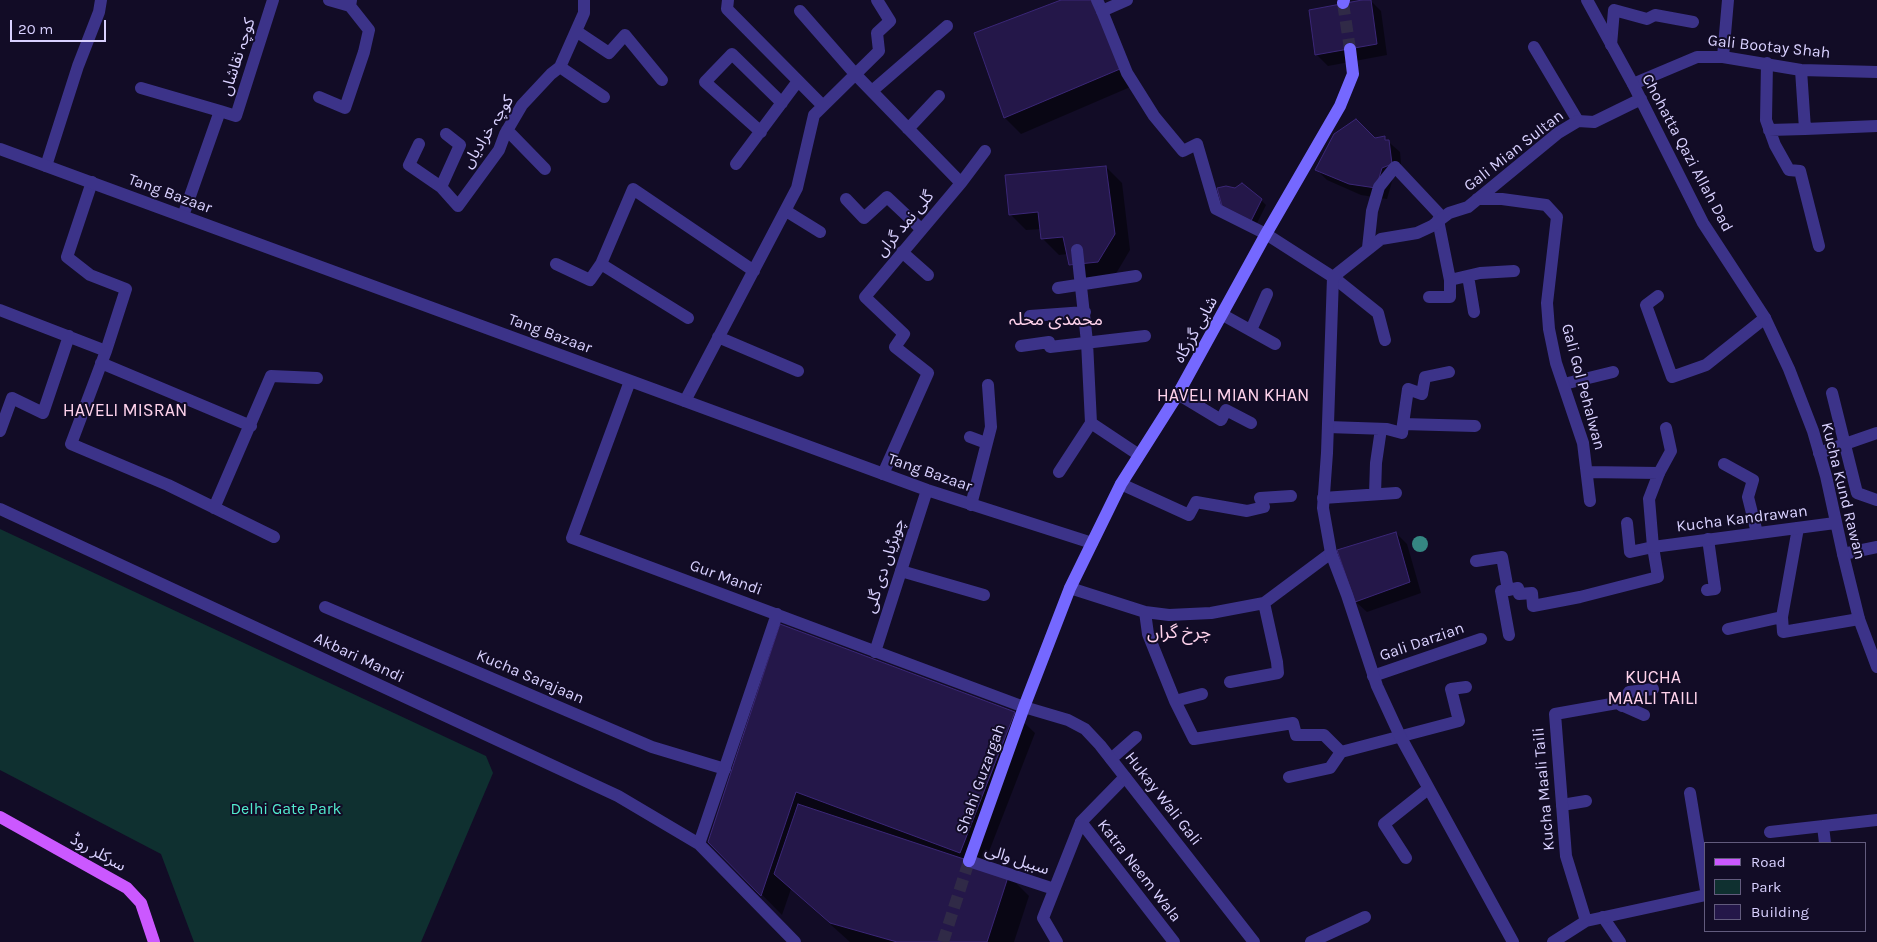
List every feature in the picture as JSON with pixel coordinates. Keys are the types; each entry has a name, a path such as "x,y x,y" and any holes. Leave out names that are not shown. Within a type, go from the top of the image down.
{"main road":[{"name":"سرکلر روڈ","path":"0,817 128,888 141,903 154,942"}],"street":[{"path":"46,166 78,66 102,0"},
{"name":"کوچہ نقاشاں","path":"183,216 220,111 236,116 273,0"},
{"path":"319,97 345,108 370,30 350,3 329,0"},
{"name":"کوچہ خرادیاں","path":"419,144 409,165 441,187 458,206 500,150 508,130 522,105 560,67 584,13 584,0"},
{"path":"728,0 726,9 823,106"},
{"path":"685,401 798,188 814,115 879,50 878,33 890,21 877,0"},
{"path":"1127,0 1100,5 1127,74 1154,116 1184,151 1197,144 1216,208 1266,234 1333,277 1378,313 1385,340"},
{"name":"Chohatta Qazi Allah Dad","path":"1587,0 1641,99 1703,223 1765,318"},
{"path":"1723,57 1728,0"},
{"path":"1612,46 1614,10 1646,19 1655,15 1693,22"},
{"path":"800,11 872,91 961,182"},
{"path":"872,91 946,26"},
{"path":"576,31 609,53 625,35 662,80"},
{"path":"1534,47 1578,121"},
{"name":"شاہی گزرگاہ","path":"1024,707 1070,588 1121,484 1178,394 1266,234 1340,106 1353,74 1350,49"},
{"path":"761,132 706,82 732,54 782,103"},
{"name":"Gali Bootay Shah","path":"1633,84 1697,57 1723,57 1801,70 1877,72"},
{"path":"1767,63 1766,120 1775,145 1789,170 1800,171 1818,246"},
{"path":"560,67 604,97"},
{"path":"1801,70 1805,129"},
{"path":"736,164 798,81"},
{"path":"141,88 220,111"},
{"path":"908,129 939,96"},
{"name":"Gali Mian Sultan","path":"1333,277 1381,239 1418,233 1432,226 1449,213 1468,207 1558,133 1578,121 1594,122 1641,99"},
{"path":"1769,130 1877,126"},
{"path":"508,130 545,168"},
{"path":"441,187 460,145 446,134"},
{"name":"Tang Bazaar","path":"0,149 927,490 1092,543"},
{"name":"گلی نمد گراں","path":"884,474 928,372 895,347 904,334 865,297 961,182 985,150"},
{"path":"1368,248 1372,211 1379,187 1395,167 1440,218 1450,280 1450,296 1429,297"},
{"path":"92,182 67,256 90,275 126,289 106,351 71,444 168,485 274,537"},
{"path":"556,264 590,280 601,264 633,189 754,271"},
{"path":"846,199 864,218 887,197 921,229"},
{"name":"Gali Gol Pehalwan","path":"1477,199 1502,199 1546,204 1557,217 1547,303 1549,329 1556,363 1583,443 1590,500"},
{"path":"786,211 820,232"},
{"path":"1059,472 1091,423 1088,342 1077,250"},
{"path":"902,252 928,275"},
{"path":"601,264 688,318"},
{"path":"1450,280 1480,273 1514,271"},
{"path":"1058,288 1082,286 1136,276"},
{"path":"1468,276 1474,312"},
{"path":"1333,277 1328,427 1322,508 1331,553 1373,676 1400,736 1513,942"},
{"path":"1251,330 1267,294"},
{"path":"1658,296 1646,305 1672,377 1706,365 1765,318"},
{"path":"0,310 106,351"},
{"path":"1030,316 1085,312"},
{"path":"1223,314 1275,344"},
{"name":"Kucha Kund Rawan","path":"1765,318 1789,369 1813,431 1826,476 1842,554 1859,619 1877,667"},
{"path":"0,431 12,398 43,413 69,336"},
{"path":"1021,346 1049,342 1050,347 1145,336"},
{"path":"718,337 798,371"},
{"path":"101,363 251,426"},
{"path":"1328,427 1381,429 1402,433 1408,389 1422,394 1425,377 1449,372"},
{"path":"1564,384 1613,372"},
{"path":"214,508 271,376 317,378"},
{"name":"Gur Mandi","path":"630,381 572,538 1024,707"},
{"path":"971,505 991,427 988,385"},
{"path":"1832,393 1856,493 1877,500"},
{"path":"1178,394 1221,420 1226,410 1251,423"},
{"path":"1091,423 1139,455"},
{"path":"1403,424 1475,426"},
{"path":"1509,635 1501,591 1518,588 1519,594 1532,593 1534,606 1580,597 1658,577 1649,499 1659,473 1671,451 1666,428"},
{"path":"1375,494 1376,463 1381,429"},
{"path":"1819,453 1877,432"},
{"path":"970,437 986,443"},
{"path":"1724,464 1753,480 1748,497 1756,533"},
{"path":"1587,472 1659,473"},
{"path":"1121,484 1189,515 1196,502 1247,511 1264,507 1260,498 1291,496"},
{"name":"چوہڑیاں دی گلی","path":"875,652 927,490"},
{"path":"1323,498 1396,493"},
{"name":"Akbari Mandi","path":"0,509 618,796 699,844 796,942"},
{"name":"Kucha Kandrawan","path":"1627,523 1630,552 1708,539 1835,523"},
{"path":"1798,528 1782,617 1783,632 1859,619"},
{"path":"1707,590 1715,589 1708,539"},
{"path":"1842,554 1877,547"},
{"path":"1070,588 1145,612 1169,616 1211,613 1264,603 1331,553"},
{"path":"1476,561 1502,557 1508,590"},
{"path":"901,571 984,595"},
{"path":"1230,682 1278,673 1264,603"},
{"name":"Kucha Sarajaan","path":"324,607 652,747 724,769"},
{"path":"1145,612 1148,634 1175,701 1194,739 1293,723 1296,735 1324,735 1341,752"},
{"path":"699,844 776,614"},
{"path":"1728,629 1782,617"},
{"name":"Gali Darzian","path":"1373,676 1481,639"},
{"path":"1289,777 1330,768 1341,752 1458,720 1451,689 1466,687"},
{"path":"1622,706 1629,692 1653,688"},
{"path":"1175,701 1202,694"},
{"name":"Kucha Maali Taili","path":"1586,921 1566,856 1555,714 1617,703 1644,715"},
{"name":"Hukay Wali Gali","path":"1024,707 1068,720 1085,729 1111,759 1254,942"},
{"name":"Shahi Guzargah","path":"969,861 1024,707"},
{"path":"1111,759 1136,737"},
{"name":"Katra Neem Wala","path":"1125,777 1081,822 1174,942"},
{"path":"1406,858 1384,824 1428,789"},
{"path":"1690,793 1704,878"},
{"path":"1562,805 1586,801"},
{"path":"1770,832 1877,820"},
{"path":"1058,942 1043,918 1081,822"},
{"path":"1823,826 1825,842"},
{"name":"سبیل والی","path":"969,861 1054,890"},
{"path":"1553,942 1586,921 1704,895"},
{"path":"1311,942 1366,917"},
{"path":"1603,918 1620,942"}],"green space":[{"name":"Delhi Gate Park","path":"0,529 486,756 493,773 421,942 194,942 161,854 0,770"}],"building":[{"path":"1061,0 1093,0 1120,69 1004,118 974,33"},
{"path":"1371,0 1377,44 1315,55 1309,10"},
{"path":"1356,119 1375,138 1385,136 1385,140 1389,140 1392,164 1382,168 1376,188 1349,184 1315,170 1334,134"},
{"path":"1106,166 1115,234 1098,262 1069,265 1063,237 1041,239 1038,212 1009,215 1005,175"},
{"path":"1242,183 1262,199 1251,221 1222,206 1217,188 1226,186 1235,188"},
{"path":"1396,532 1410,582 1355,602 1337,550"},
{"path":"780,624 1015,712 960,853 796,792 761,896 708,842"},
{"path":"798,804 1009,874 987,942 897,942 830,923 774,874"}],"tunnel":[{"path":"1343,3 1350,49"},
{"path":"943,942 969,861"}],"district":[{"name":"محمدی محلہ","path":"1056,320"},
{"name":"HAVELI MIAN KHAN","path":"1233,396"},
{"name":"HAVELI MISRAN","path":"125,411"},
{"name":"چرخ گراں","path":"1179,633"},
{"name":"KUCHA MAALI TAILI","path":"1653,688"}]}
